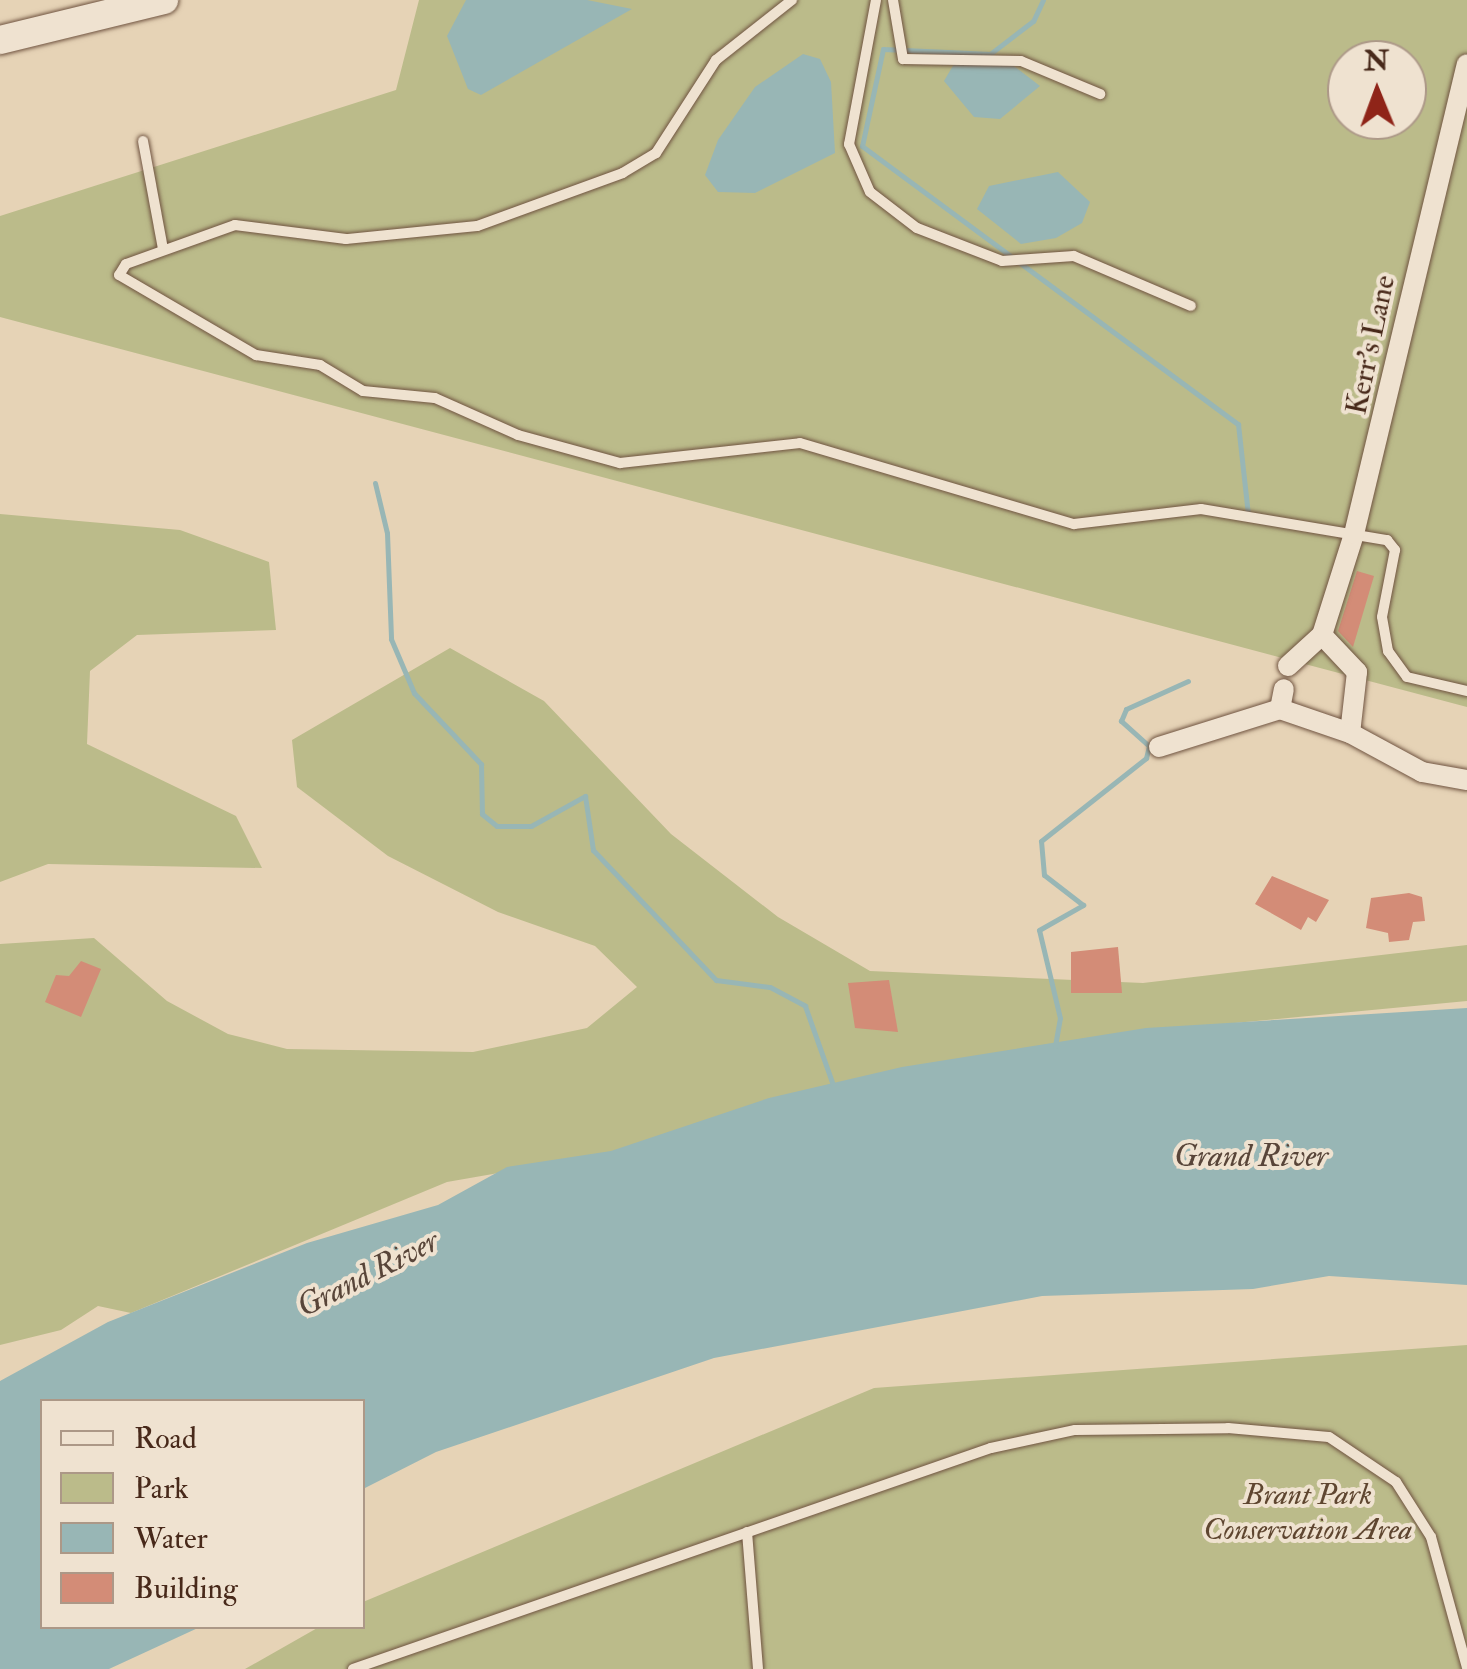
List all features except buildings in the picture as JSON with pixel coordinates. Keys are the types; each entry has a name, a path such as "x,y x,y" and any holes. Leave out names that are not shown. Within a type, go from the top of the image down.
{"main road":[{"path":"0,40 164,0"}],"street":[{"name":"Kerr's Lane","path":"1288,666 1322,634 1354,534 1467,64"},
{"path":"1322,634 1357,672 1350,733"},
{"path":"1159,747 1282,699 1422,772 1467,780"}],"lane":[{"path":"792,0 716,60 656,153 624,173 485,224 346,239 250,222 163,250 119,275 256,355 320,365 363,391 450,402 590,456 646,465 800,443 1074,524 1192,508 1354,534 1395,546 1382,628 1400,671 1467,691"},
{"path":"876,0 849,144 870,192 918,228 1002,260 1074,256 1191,306"},
{"path":"893,0 902,58 1021,61 1100,94"},
{"path":"143,141 163,250"},
{"path":"354,1669 991,1448 1075,1430 1313,1432 1372,1461 1414,1504 1467,1668"},
{"path":"747,1532 758,1669"}],"green space":[{"path":"419,0 1467,0 1467,707 0,317 0,216 396,90"},
{"path":"0,514 180,530 269,562 276,630 137,635 90,671 87,744 236,816 262,868 48,864 0,882"},
{"path":"450,648 544,701 671,834 778,917 870,971 1143,983 1467,945 1467,1001 1203,1026 830,1088 629,1150 447,1182 131,1313 98,1306 61,1330 0,1345 0,944 94,938 167,1001 228,1034 287,1049 473,1052 587,1028 637,987 595,946 498,912 388,856 297,787 292,740"},
{"name":"Brant Park Conservation Area","path":"1467,1345 1467,1669 245,1669 315,1629 365,1629 365,1601 874,1388"}],"water":[{"path":"466,0 587,0 632,9 481,95 468,89 447,36"},
{"path":"803,54 820,59 831,82 835,153 755,193 718,192 705,175 718,140 755,87"},
{"path":"1010,63 1040,86 1000,119 974,117 944,81 954,64"},
{"path":"1058,172 1090,202 1082,223 1056,238 1021,244 977,209 989,186"},
{"name":"Grand River","path":"1467,1008 1467,1285 1329,1276 1253,1289 1042,1296 714,1358 436,1452 365,1488 365,1399 40,1399 40,1629 196,1629 109,1669 0,1669 0,1381 108,1322 307,1243 438,1205 507,1167 611,1151 769,1098 902,1067 1146,1028"}],"waterway":[{"path":"1043,0 1033,21 990,54 883,49 862,146 1238,424 1248,514"},
{"path":"375,483 387,533 391,639 414,693 481,764 482,814 497,826 531,826 585,796 593,850 716,980 770,987 805,1006 833,1085"},
{"path":"1055,1046 1060,1018 1039,930 1083,905 1044,875 1041,841 1146,758 1149,746 1121,721 1126,709 1188,681"}]}
